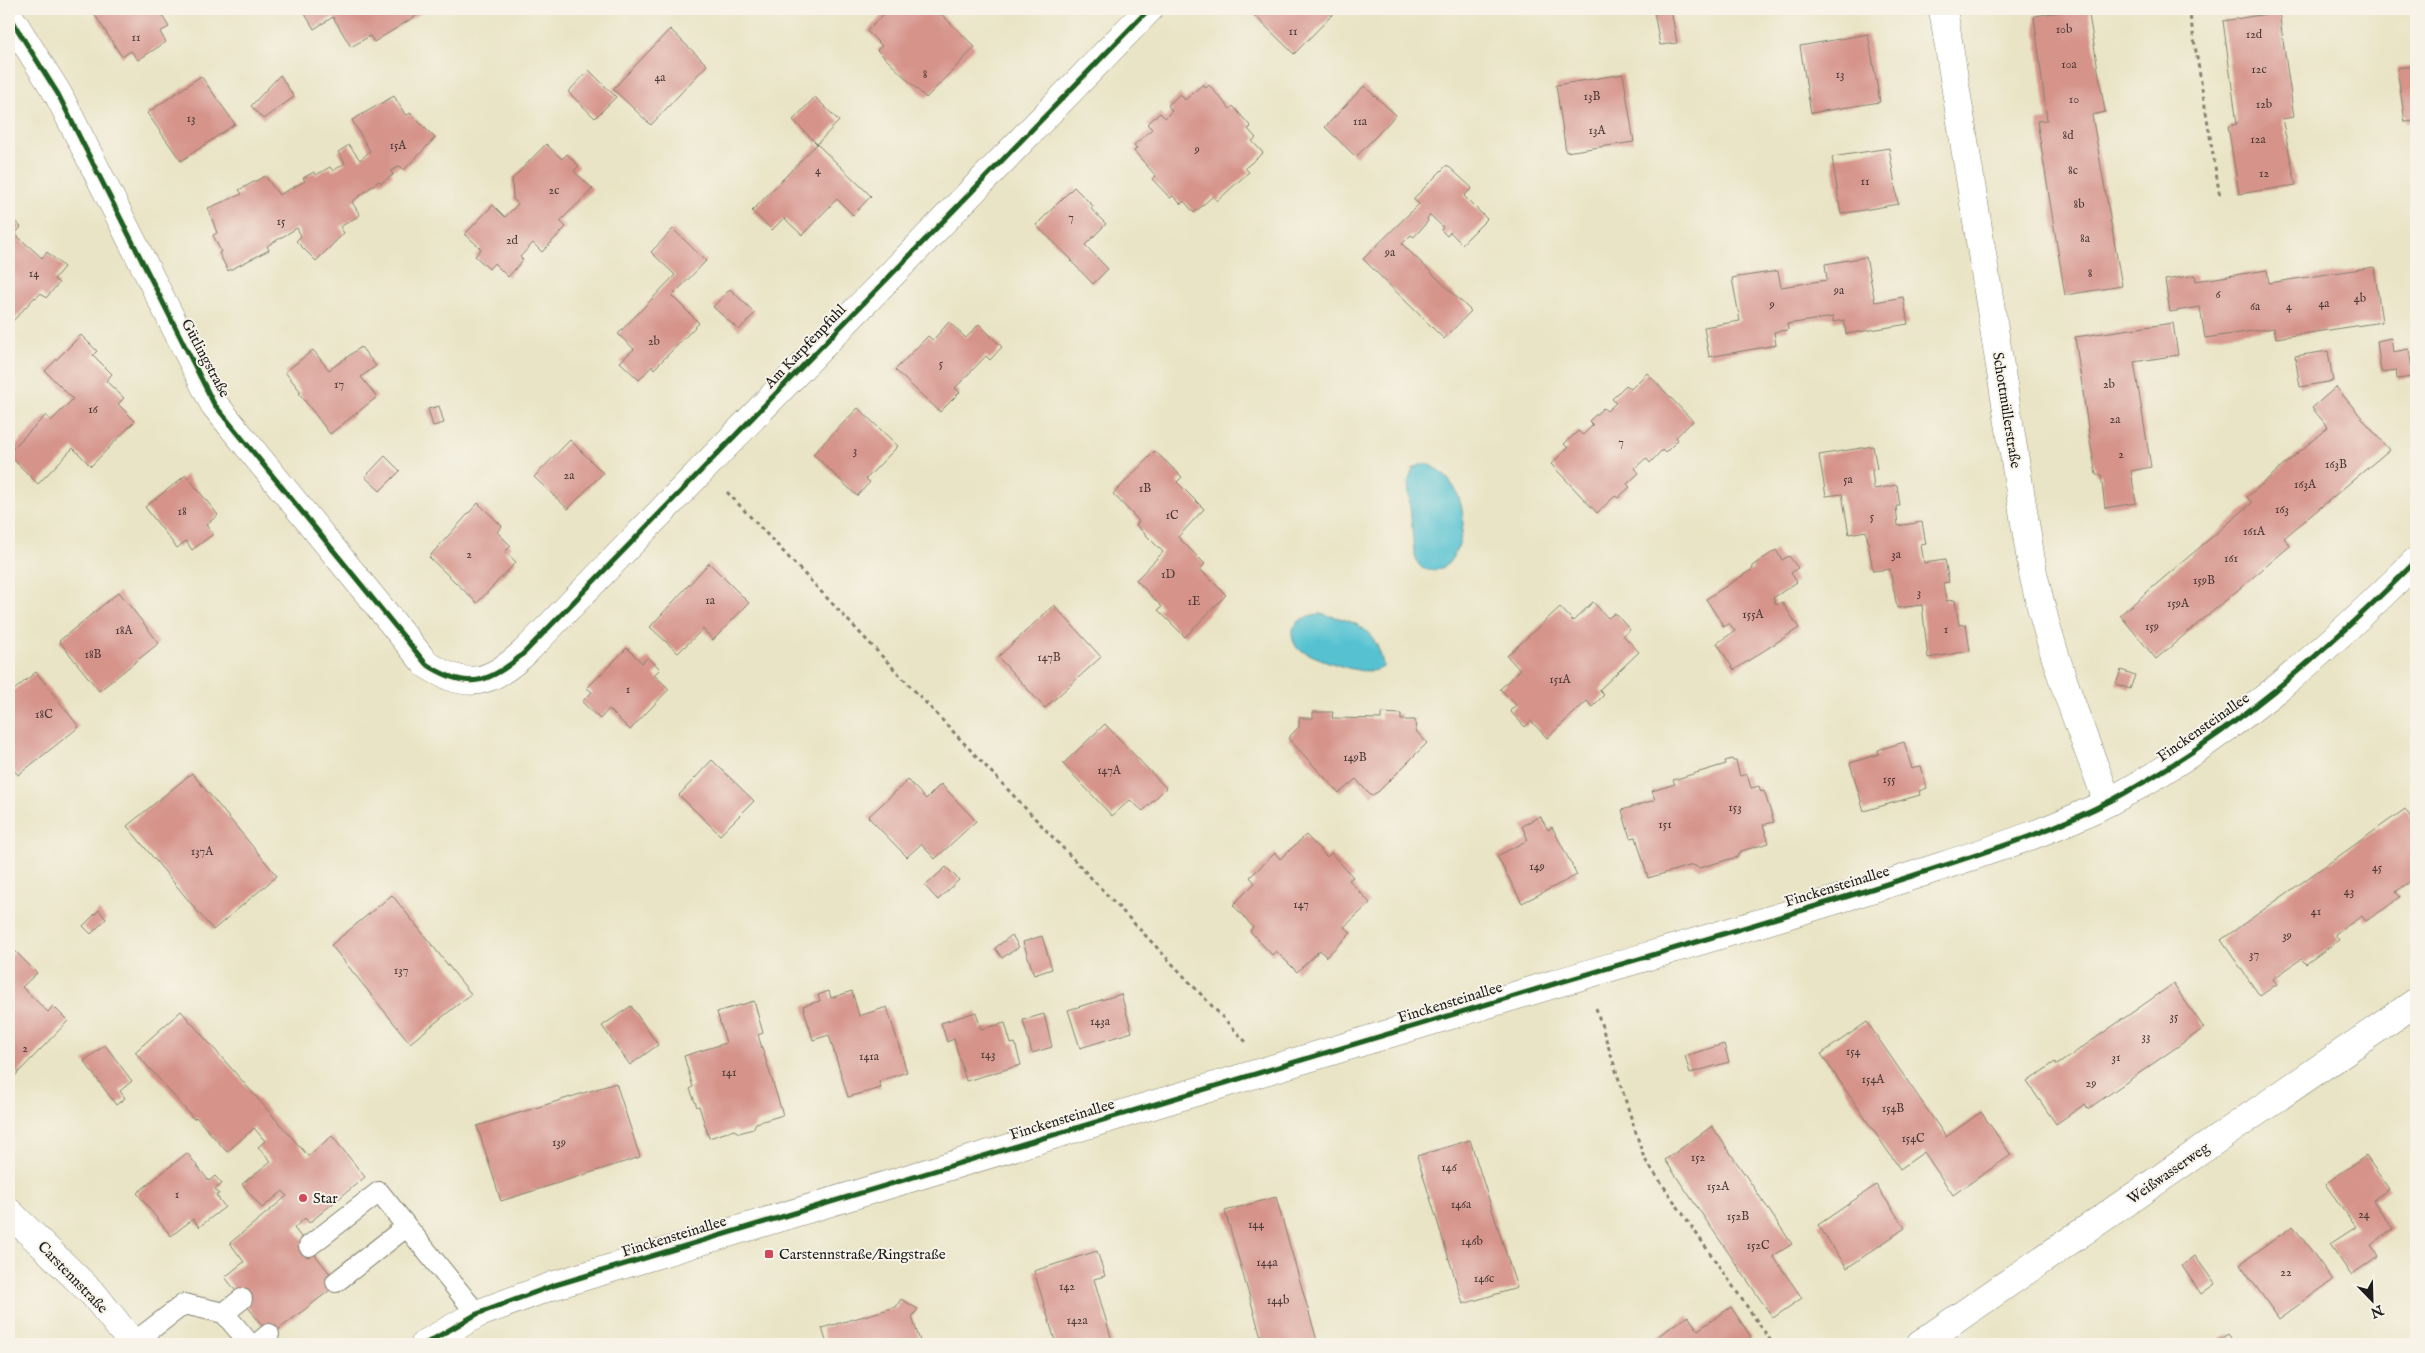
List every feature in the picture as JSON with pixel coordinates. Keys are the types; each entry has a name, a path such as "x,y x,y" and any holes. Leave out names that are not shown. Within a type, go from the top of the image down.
{"street":[{"name":"Am Karpfenpfuhl","path":"466,682 493,675 515,661 1149,9"},
{"name":"Schottmüllerstraße","path":"1943,9 2038,597 2063,683 2108,802"},
{"name":"Gütlingstraße","path":"9,16 58,94 214,404 426,664 444,676 466,682"},
{"name":"Finckensteinallee","path":"425,1344 477,1314 552,1286 1271,1068 1856,894 1973,856 2108,802 2181,761 2238,719 2371,606 2416,561"},
{"name":"Weißwasserweg","path":"1920,1344 2416,1002"},
{"name":"Carstennstraße","path":"9,1212 94,1296 133,1344"}],"lane":[{"path":"309,1246 379,1192 477,1314"},
{"path":"336,1282 406,1227"},
{"path":"224,1313 242,1299"},
{"path":"133,1344 184,1304 224,1313 250,1344"}],"path":[{"path":"2189,9 2220,197"},
{"path":"704,468 1271,1068"},
{"path":"1596,1008 1644,1158 1773,1344"}],"water":[{"path":"1426,463 1439,470 1457,492 1463,520 1462,534 1450,561 1445,566 1433,570 1422,568 1416,558 1408,483 1413,468"},
{"path":"1320,614 1337,617 1361,627 1374,640 1382,659 1383,667 1365,671 1353,669 1315,657 1297,648 1292,635 1296,624 1306,617"}],"building":[{"path":"104,9 158,9 169,27 160,32 166,42 138,60 131,51 122,57 95,15"},
{"path":"302,9 427,9 374,42 370,36 351,47 333,17 314,29"},
{"path":"889,9 895,9 900,13 900,9 936,9 975,47 926,98 877,50 882,46 867,31"},
{"path":"1248,9 1338,9 1294,54"},
{"path":"2088,9 2105,112 2092,115 2122,286 2065,295 2037,121 2047,120 2034,16"},
{"path":"1671,10 1677,43 1660,45 1654,12"},
{"path":"2279,12 2294,117 2282,119 2296,185 2239,194 2228,126 2237,124 2223,21"},
{"path":"670,29 707,65 651,125 613,89"},
{"path":"1868,34 1880,102 1811,113 1800,46"},
{"path":"2416,66 2416,121 2405,122 2397,68"},
{"path":"589,70 616,97 595,118 568,92"},
{"path":"1623,74 1634,142 1566,152 1556,85"},
{"path":"280,75 294,97 263,119 251,106"},
{"path":"201,76 235,124 181,161 147,113"},
{"path":"1203,84 1206,88 1209,85 1230,109 1233,106 1251,127 1248,129 1256,138 1252,141 1263,153 1245,168 1249,172 1217,201 1213,196 1194,213 1184,201 1181,204 1173,196 1170,198 1152,179 1156,176 1134,151 1137,148 1134,145 1152,129 1147,124 1160,113 1165,118 1172,111 1168,105 1180,94 1185,100"},
{"path":"1364,86 1396,115 1356,157 1325,127"},
{"path":"394,96 406,116 410,113 435,138 404,170 400,166 391,171 393,175 381,183 379,181 352,202 360,215 340,227 344,233 316,261 296,241 301,236 297,228 267,246 269,250 228,271 213,235 217,233 208,208 242,194 239,190 265,176 279,195 305,181 303,178 314,172 316,175 330,167 333,171 345,163 338,152 349,145 360,160 370,151 352,120"},
{"path":"815,97 839,121 817,144 793,120"},
{"path":"546,144 562,159 567,154 579,166 574,171 593,189 560,221 566,227 542,252 533,243 520,257 523,260 508,277 494,263 489,269 475,256 481,249 465,234 493,205 505,217 518,204 513,199 512,179"},
{"path":"817,144 871,196 853,215 837,199 802,235 784,218 772,230 752,211"},
{"path":"1889,148 1898,204 1841,214 1832,157"},
{"path":"1447,165 1472,188 1464,196 1487,219 1462,244 1450,232 1447,236 1441,230 1443,227 1430,215 1427,219 1428,221 1414,237 1411,235 1402,244 1471,311 1444,339 1363,259 1419,204 1413,199"},
{"path":"1074,187 1093,206 1091,209 1106,224 1085,245 1108,269 1093,284 1072,260 1036,225"},
{"path":"9,216 21,227 15,234 42,258 47,252 64,267 54,279 59,283 46,298 41,293 35,297 11,323 9,320"},
{"path":"673,229 706,261 672,296 699,323 654,369 652,366 639,380 620,362 634,349 618,334 675,275 651,252"},
{"path":"1866,257 1875,302 1903,297 1908,324 1846,334 1844,320 1833,322 1833,317 1787,324 1788,330 1774,332 1776,345 1709,357 1704,327 1740,321 1732,278 1778,271 1781,287 1827,280 1825,264"},
{"path":"2374,267 2382,322 2276,338 2274,328 2205,338 2200,307 2170,312 2165,280 2195,275 2196,281 2267,270 2269,283"},
{"path":"730,289 755,313 739,330 713,307"},
{"path":"949,322 966,338 979,324 1002,347 990,360 986,356 955,388 960,392 940,412 895,370 928,336 933,340"},
{"path":"2173,323 2178,355 2134,362 2151,467 2131,471 2136,503 2105,508 2101,475 2096,475 2090,441 2075,337"},
{"path":"81,335 97,351 93,355 112,374 106,381 124,398 118,404 135,421 91,466 73,448 38,484 9,455 9,452 46,415 51,421 73,399 45,371"},
{"path":"2391,338 2393,352 2409,349 2413,377 2397,379 2396,370 2381,372 2377,341"},
{"path":"361,347 376,366 361,377 377,397 330,434 285,372 313,350 329,370"},
{"path":"2328,351 2333,381 2300,387 2295,356"},
{"path":"1647,373 1693,421 1676,437 1678,440 1665,453 1662,450 1650,463 1646,458 1635,468 1639,473 1627,484 1630,487 1618,498 1615,496 1597,513 1551,464 1568,448 1564,444 1578,431 1583,435 1593,425 1589,421 1603,408 1607,411 1616,403 1612,399 1626,385 1631,389"},
{"path":"2336,387 2389,450 2284,538 2290,546 2156,659 2120,615 2252,503 2247,497 2328,427 2312,408"},
{"path":"439,406 444,423 433,426 428,409"},
{"path":"858,408 898,446 866,479 870,482 857,496 813,454"},
{"path":"570,440 603,473 568,509 534,477"},
{"path":"1873,446 1877,469 1872,470 1874,489 1897,485 1900,506 1896,506 1898,526 1922,522 1926,544 1921,545 1924,563 1945,560 1949,582 1943,583 1946,601 1955,600 1959,625 1966,624 1970,651 1928,658 1922,605 1897,608 1890,569 1873,571 1866,531 1849,534 1842,494 1826,496 1819,455"},
{"path":"1155,451 1182,477 1177,482 1204,509 1178,537 1205,564 1200,569 1226,595 1185,637 1158,610 1162,607 1136,580 1163,552 1136,525 1139,521 1113,494"},
{"path":"385,456 400,471 380,491 365,477"},
{"path":"186,475 218,515 206,525 213,534 192,550 186,541 177,548 145,507"},
{"path":"478,503 502,526 497,532 511,546 505,552 516,562 477,603 429,557"},
{"path":"1776,550 1782,560 1789,556 1798,568 1791,573 1797,582 1773,598 1776,605 1782,602 1799,628 1734,670 1717,643 1735,631 1729,623 1724,627 1706,599 1753,569 1752,566"},
{"path":"709,563 749,603 713,640 703,629 678,653 650,627"},
{"path":"119,592 159,643 99,691 59,641"},
{"path":"1593,602 1608,618 1615,613 1630,630 1623,635 1639,652 1599,690 1604,695 1592,707 1587,701 1547,738 1531,721 1525,727 1510,711 1516,705 1500,689 1520,670 1507,656 1560,607 1573,621"},
{"path":"1054,605 1101,657 1045,708 998,657"},
{"path":"627,648 642,663 648,657 660,669 654,675 669,689 630,730 609,709 600,719 582,702 592,692 587,688"},
{"path":"2121,670 2135,675 2130,689 2116,684"},
{"path":"36,672 79,727 18,775 9,764 9,694"},
{"path":"1313,712 1333,712 1332,718 1381,719 1381,713 1401,714 1401,720 1415,720 1416,731 1427,743 1379,791 1371,796 1356,779 1339,793 1288,738 1299,727 1299,718 1313,718"},
{"path":"1105,724 1166,788 1143,811 1130,800 1112,816 1063,764"},
{"path":"1904,742 1912,769 1921,766 1927,788 1919,791 1920,795 1864,811 1850,763 1879,754 1878,750"},
{"path":"1732,759 1736,761 1740,776 1747,774 1751,788 1759,786 1761,792 1764,791 1774,822 1763,825 1769,843 1741,851 1737,857 1699,868 1693,865 1648,878 1636,837 1630,838 1622,810 1655,800 1652,791 1675,784 1673,780 1726,764 1725,761"},
{"path":"712,760 754,801 720,835 679,795"},
{"path":"192,773 277,876 213,930 127,826"},
{"path":"908,780 926,799 941,784 976,821 935,859 921,844 907,857 868,817"},
{"path":"2405,809 2416,825 2416,877 2396,892 2400,897 2366,921 2362,916 2335,934 2339,940 2306,964 2301,959 2273,979 2277,984 2260,996 2221,940"},
{"path":"1540,816 1548,830 1552,827 1577,875 1522,903 1497,856 1528,840 1522,826"},
{"path":"1306,835 1327,857 1331,853 1353,877 1349,880 1370,903 1344,927 1351,933 1326,957 1320,950 1297,972 1276,951 1272,955 1250,931 1253,927 1233,905 1255,883 1250,877 1275,853 1280,859"},
{"path":"946,867 959,880 938,900 925,886"},
{"path":"392,895 471,994 410,1043 331,945"},
{"path":"99,910 106,919 91,934 83,926"},
{"path":"1012,935 1019,947 1002,958 995,948"},
{"path":"1042,936 1052,969 1034,975 1023,942"},
{"path":"15,951 37,973 22,987 48,1012 53,1006 68,1021 12,1079 9,1076 9,957"},
{"path":"2173,984 2204,1028 2088,1109 2085,1104 2056,1124 2027,1082 2055,1062 2057,1065"},
{"path":"829,991 831,998 852,991 859,1016 887,1007 907,1072 879,1081 881,1088 848,1097 829,1035 813,1040 803,1006 820,1001 818,995"},
{"path":"1121,994 1132,1032 1080,1048 1068,1010"},
{"path":"754,1001 763,1033 758,1035 783,1115 756,1123 753,1129 739,1133 734,1130 709,1138 699,1106 697,1107 690,1089 693,1087 684,1056 726,1043 717,1012"},
{"path":"631,1006 658,1045 630,1065 602,1026"},
{"path":"181,1011 308,1156 332,1136 365,1177 309,1223 305,1218 294,1228 338,1284 270,1336 225,1277 244,1262 230,1243 287,1196 283,1191 262,1208 242,1184 271,1161 258,1147 265,1141 254,1128 227,1152 196,1117 194,1119 135,1052"},
{"path":"976,1012 981,1029 1005,1023 1011,1044 1015,1043 1021,1065 966,1081 954,1039 947,1042 941,1023"},
{"path":"1044,1014 1052,1047 1032,1053 1023,1020"},
{"path":"1867,1022 1946,1137 1981,1112 2011,1155 1953,1195 1924,1152 1900,1169 1821,1054"},
{"path":"1724,1044 1729,1062 1690,1073 1685,1056"},
{"path":"105,1045 132,1081 120,1091 125,1098 116,1105 84,1061"},
{"path":"616,1083 640,1157 501,1201 477,1126"},
{"path":"1712,1126 1792,1244 1773,1256 1802,1298 1773,1318 1665,1160"},
{"path":"1470,1140 1517,1288 1463,1304 1417,1156"},
{"path":"187,1153 209,1181 215,1176 222,1184 215,1189 219,1194 216,1195 225,1207 199,1227 193,1219 171,1236 137,1193"},
{"path":"2366,1156 2389,1189 2373,1200 2393,1229 2371,1245 2378,1256 2351,1275 2330,1244 2356,1227 2325,1184"},
{"path":"1876,1185 1905,1228 1847,1268 1818,1225"},
{"path":"1276,1197 1318,1344 1263,1344 1225,1211"},
{"path":"2293,1226 2333,1280 2279,1319 2240,1264"},
{"path":"1097,1251 1105,1276 1094,1279 1113,1344 1056,1344 1034,1271"},
{"path":"2195,1256 2215,1284 2201,1294 2182,1266"},
{"path":"901,1299 918,1309 912,1317 921,1344 827,1344 822,1328 896,1307"},
{"path":"1731,1307 1751,1337 1740,1344 1646,1344 1688,1316 1698,1330"},
{"path":"2228,1334 2235,1344 2212,1344"}],"cycle path":[{"path":"9,16 58,94 214,404 426,664 441,673 466,681 489,677 501,671 525,652 1149,9"},
{"path":"425,1344 477,1314 552,1286 1825,903 2041,832 2114,799 2156,775 2236,721 2311,660 2416,561"}],"place":[{"name":"Star","path":"303,1198"},
{"name":"Carstennstraße/Ringstraße","path":"769,1254"}]}
